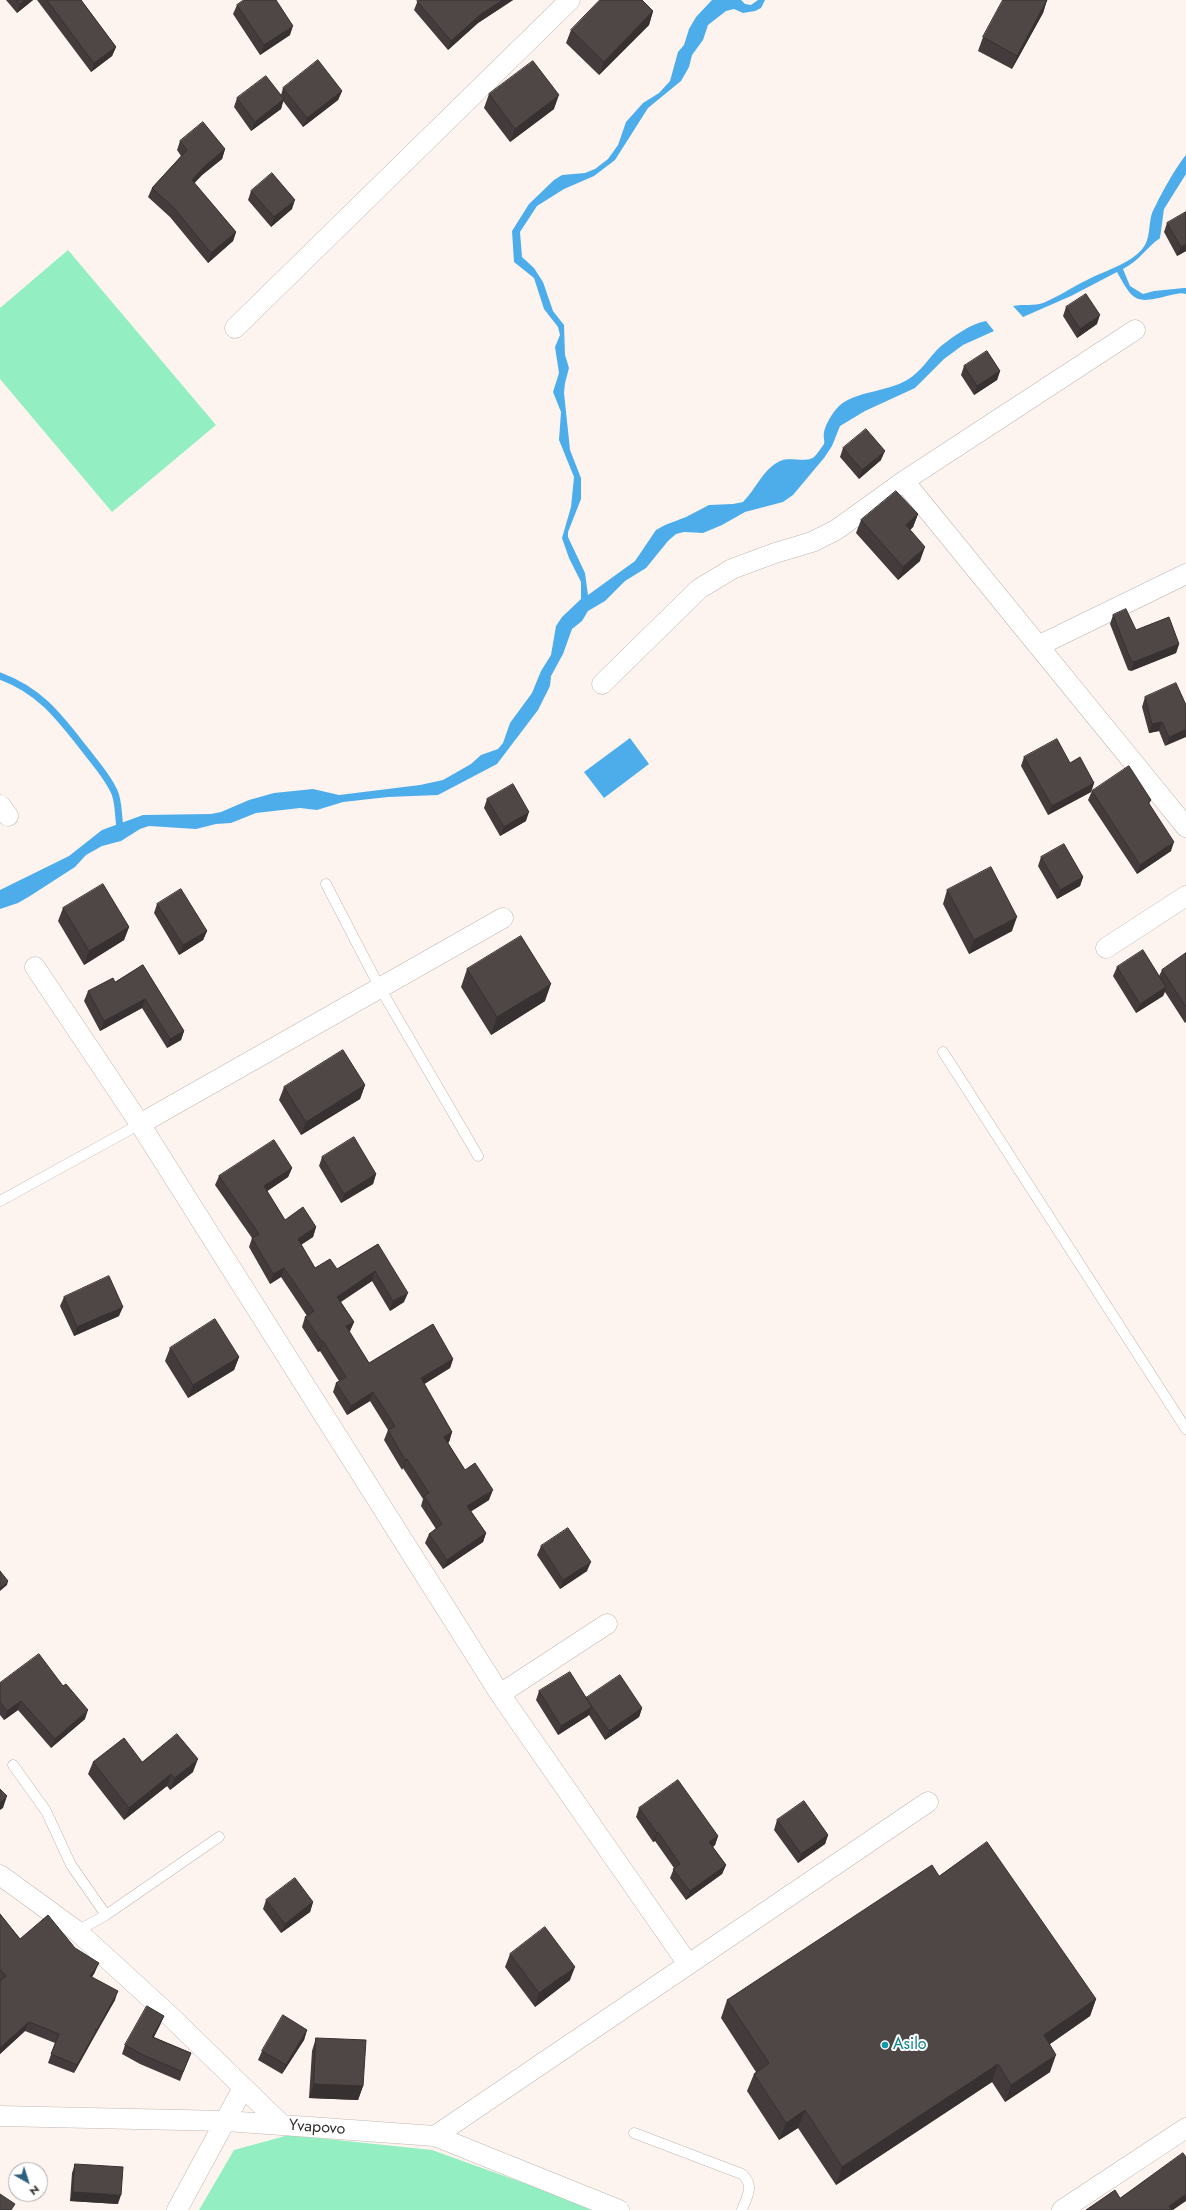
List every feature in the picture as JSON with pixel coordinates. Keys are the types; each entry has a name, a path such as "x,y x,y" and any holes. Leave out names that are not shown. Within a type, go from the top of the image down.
{"street":[{"path":"236,328 570,0"},
{"path":"602,684 699,589 732,569 775,553 812,542 824,536 904,481 1135,330"},
{"path":"904,481 1186,827"},
{"path":"1038,646 1186,574"},
{"path":"1106,948 1186,896"},
{"path":"140,1124 503,918"},
{"path":"35,966 140,1124 500,1694 688,1964"},
{"path":"500,1694 606,1624"},
{"path":"434,2136 928,1802"},
{"path":"0,1876 77,1931 282,2125"},
{"path":"178,2210 243,2088"},
{"name":"Yvapovo","path":"0,2116 226,2121 434,2136 619,2210"},
{"path":"1062,2210 1186,2128"}],"lane":[{"path":"326,884 380,988 478,1156"},
{"path":"943,1052 1186,1429"},
{"path":"0,1201 140,1124"},
{"path":"13,1765 46,1811 71,1864 106,1915"},
{"path":"77,1931 106,1915 219,1837"},
{"path":"634,2133 742,2174 749,2183 750,2190 742,2210"}],"green space":[{"path":"68,250 216,425 112,512 0,379 0,308"},
{"path":"289,2135 432,2150 599,2210 199,2210 234,2150"}],"water":[{"path":"712,0 741,0 745,4 751,5 758,0 765,0 761,8 755,11 743,13 734,9 726,11 708,25 703,40 692,55 689,67 681,81 648,108 615,160 594,176 564,189 537,206 520,232 522,257 534,268 543,282 553,311 564,325 565,355 569,368 564,393 570,450 581,478 581,499 568,532 568,537 585,573 588,595 635,561 656,530 709,505 743,502 764,474 780,461 789,459 803,460 815,456 824,444 824,432 826,425 834,411 846,401 907,380 921,369 941,346 957,334 974,325 986,321 994,331 963,345 944,359 915,388 865,411 840,426 832,446 824,458 793,495 783,502 745,512 722,525 703,533 684,532 676,534 668,541 646,568 625,581 605,601 588,611 582,621 572,629 563,654 551,676 550,686 538,710 497,764 438,795 388,797 343,802 317,810 300,808 256,813 231,823 216,824 196,829 149,826 140,829 121,841 102,846 86,855 75,867 30,896 18,903 0,909 0,890 69,856 102,830 143,815 211,814 221,812 249,800 274,793 313,789 339,795 420,785 443,780 471,764 481,755 498,749 503,743 510,723 532,693 541,671 551,655 556,626 562,617 581,599 581,582 569,558 562,538 571,507 574,477 559,440 561,412 553,392 559,373 555,347 560,335 558,327 544,309 534,278 514,262 512,231 529,204 554,180 562,175 585,173 595,169 608,159 618,145 626,122 643,103 659,93 670,81 678,52 684,45 689,29 696,17"},
{"path":"1186,155 1186,174 1164,209 1160,238 1134,262 1123,269 1130,286 1143,294 1154,291 1186,288 1186,294 1178,293 1150,300 1143,300 1132,295 1117,272 1071,296 1023,317 1013,306 1040,304 1049,301 1081,283 1128,261 1142,250 1149,232 1152,213 1168,182"},
{"path":"630,738 649,764 604,798 584,772"}],"building":[{"path":"17,0 25,0 20,4"},
{"path":"47,0 81,0 116,47 94,63"},
{"path":"244,0 276,0 293,26 264,45 237,5"},
{"path":"503,0 481,14 451,41 417,1"},
{"path":"600,0 642,0 653,11 604,62 571,30"},
{"path":"1003,0 1047,0 1017,56 983,37"},
{"path":"318,60 342,91 307,118 283,88"},
{"path":"533,61 559,95 515,129 489,94"},
{"path":"266,76 284,99 255,122 237,98"},
{"path":"203,122 225,149 205,166 192,180 236,232 211,253 174,208 152,188 187,150 180,141"},
{"path":"272,173 295,200 274,217 251,191"},
{"path":"1186,212 1186,244 1181,247 1167,223"},
{"path":"1086,294 1100,315 1080,329 1066,307"},
{"path":"987,351 1000,371 977,386 964,366"},
{"path":"866,429 885,451 862,470 843,448"},
{"path":"896,491 918,514 906,525 925,547 903,567 861,520"},
{"path":"1126,609 1136,630 1169,617 1179,644 1134,662 1131,661 1113,615"},
{"path":"1176,683 1186,705 1186,729 1169,737 1162,722 1152,724 1145,697"},
{"path":"1057,739 1070,763 1080,757 1094,783 1052,806 1024,757"},
{"path":"1129,766 1151,800 1148,802 1174,842 1140,865 1092,791"},
{"path":"513,784 529,812 504,827 487,799"},
{"path":"1064,844 1083,877 1060,890 1041,857"},
{"path":"991,867 1017,917 974,940 947,890"},
{"path":"103,884 129,927 89,951 63,908"},
{"path":"181,889 207,931 183,945 157,904"},
{"path":"521,936 551,984 497,1017 467,969"},
{"path":"1143,950 1166,987 1140,1004 1117,967"},
{"path":"1186,953 1186,1007 1162,970"},
{"path":"143,965 184,1031 170,1039 145,999 104,1021 88,991 113,978 115,982"},
{"path":"343,1050 365,1085 306,1122 284,1087"},
{"path":"354,1137 376,1174 344,1194 322,1157"},
{"path":"274,1140 292,1168 264,1186 285,1220 303,1207 316,1227 298,1239 315,1268 330,1259 337,1269 378,1244 408,1293 393,1301 375,1271 337,1297 354,1322 346,1326 369,1363 433,1324 453,1359 421,1378 452,1432 444,1437 465,1470 475,1463 493,1490 467,1506 486,1533 447,1560 429,1534 442,1524 424,1496 429,1493 407,1459 405,1460 388,1430 395,1426 373,1392 351,1406 336,1383 346,1377 323,1341 322,1342 305,1317 314,1311 284,1268 273,1274 252,1238 259,1234 219,1176"},
{"path":"109,1276 123,1307 77,1327 64,1297"},
{"path":"215,1319 239,1357 193,1385 170,1348"},
{"path":"568,1528 591,1562 563,1580 541,1546"},
{"path":"0,1571 8,1581 0,1588"},
{"path":"39,1654 63,1686 66,1684 88,1710 55,1739 21,1701 7,1711 0,1702 0,1683"},
{"path":"570,1672 592,1707 561,1726 539,1691"},
{"path":"620,1675 642,1708 609,1731 586,1698"},
{"path":"177,1734 198,1759 175,1778 171,1774 129,1808 93,1762 124,1738 142,1762"},
{"path":"678,1780 718,1836 709,1842 726,1865 690,1891 673,1869 680,1864 639,1808"},
{"path":"0,1789 7,1796 0,1803"},
{"path":"804,1801 828,1835 801,1854 777,1820"},
{"name":"Asilo","path":"987,1842 1096,1999 1044,2035 1056,2055 1011,2085 998,2064 842,2167 805,2110 786,2123 754,2074 769,2063 727,2000 932,1865 939,1876"},
{"path":"295,1878 313,1902 285,1924 266,1900"},
{"path":"0,1914 20,1939 48,1915 75,1948 99,1963 90,1976 118,1991 97,2030 95,2029 96,2031 77,2065 51,2054 59,2034 29,2022 0,2048 0,1981 6,1976 0,1969"},
{"path":"545,1927 575,1967 539,1993 510,1954"},
{"path":"147,2006 164,2016 152,2037 191,2053 183,2072 143,2055 125,2045"},
{"path":"283,2015 307,2030 286,2065 262,2051"},
{"path":"316,2038 366,2040 363,2086 314,2084"},
{"path":"1183,2153 1186,2157 1186,2194 1169,2206 1172,2210 1086,2210 1115,2190 1120,2198"},
{"path":"75,2164 123,2167 121,2195 73,2192"},
{"path":"0,2194 8,2199 8,2202 15,2204 11,2210 0,2210"}],"waterway":[{"path":"0,676 27,689 49,707 77,739 105,775 116,795 120,827"}],"place":[{"name":"Asilo","path":"885,2045"}]}
